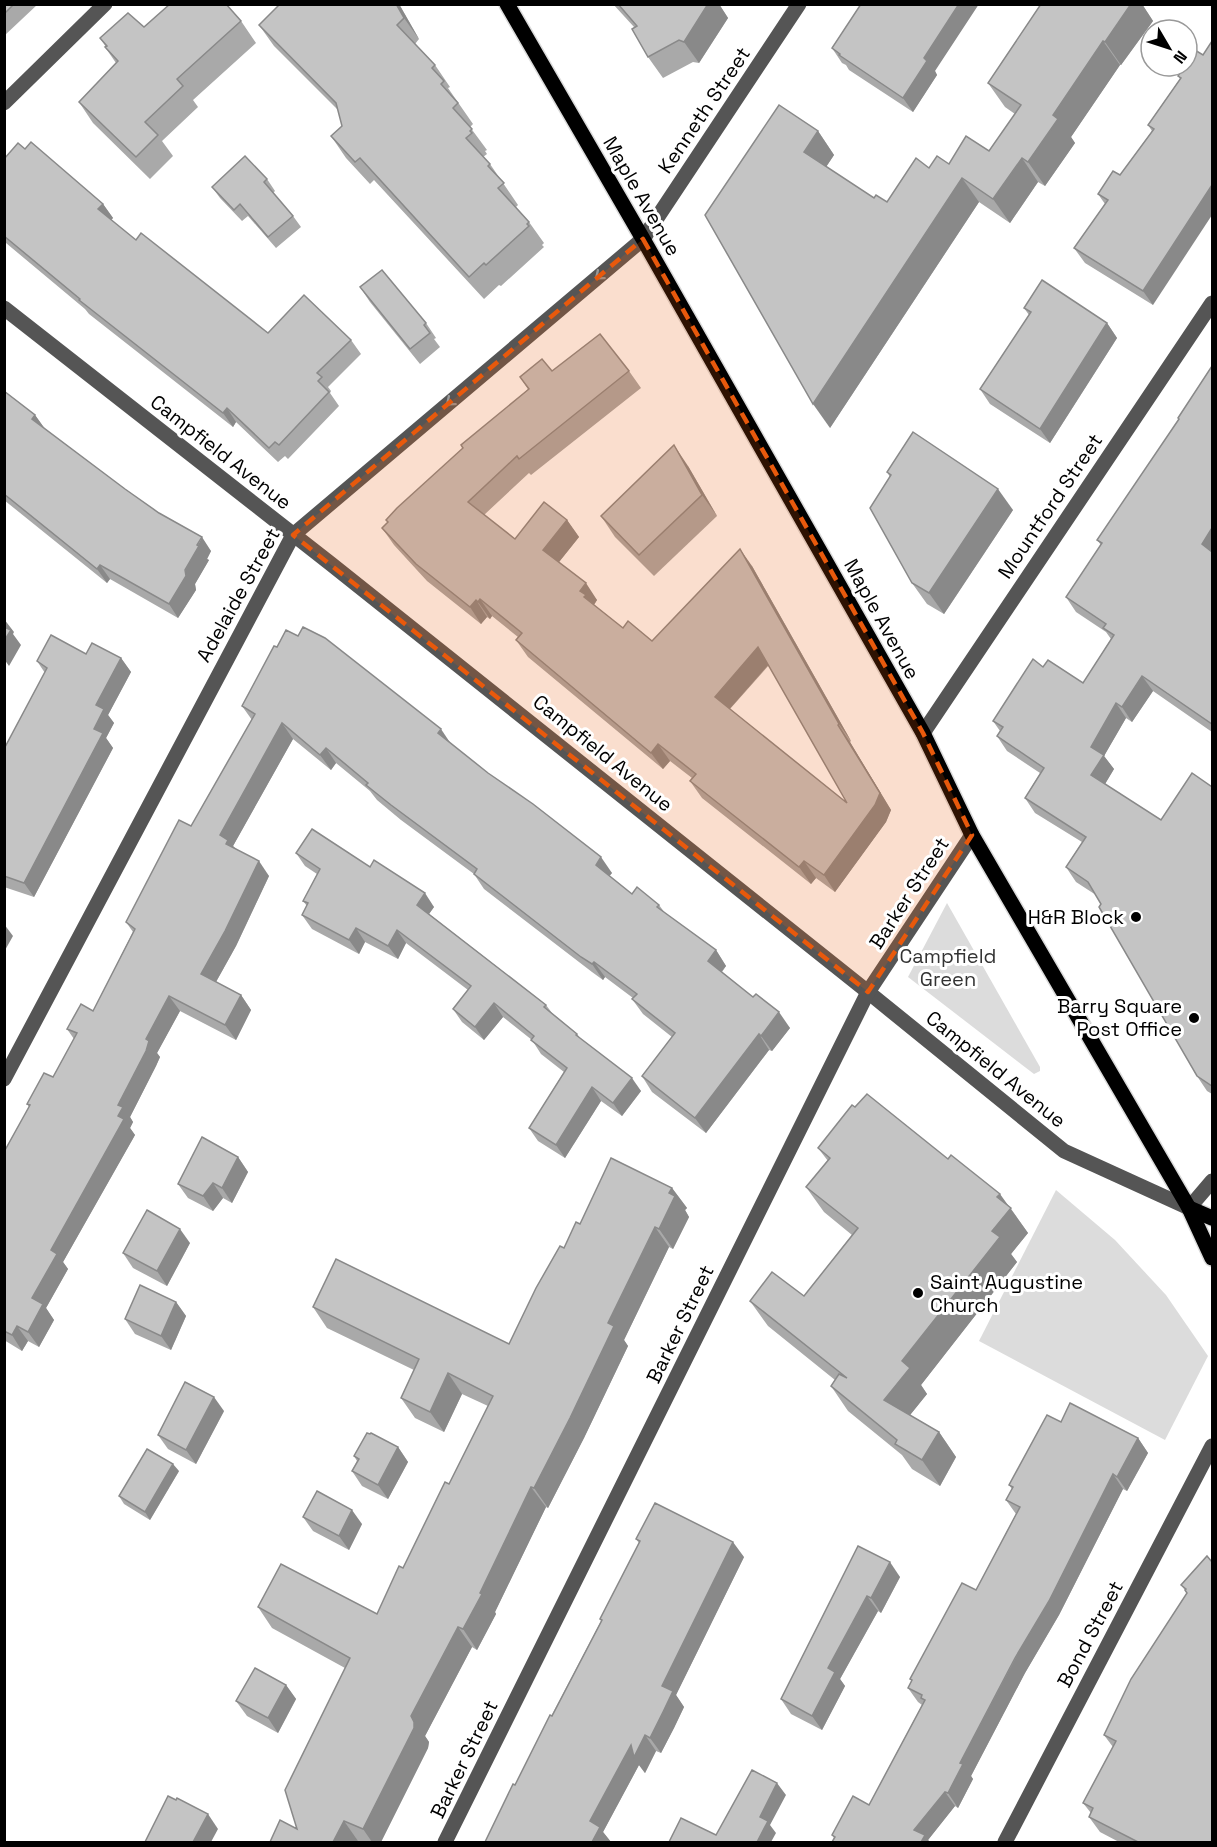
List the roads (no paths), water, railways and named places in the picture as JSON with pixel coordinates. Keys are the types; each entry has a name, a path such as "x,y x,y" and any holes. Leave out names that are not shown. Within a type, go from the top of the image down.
{"main road":[{"name":"Maple Avenue","path":"507,4 643,238 923,733 972,835 1189,1208 1212,1258"},
{"path":"1189,1208 1212,1218"}],"street":[{"path":"4,104 105,4"},
{"name":"Kenneth Street","path":"643,238 799,4"},
{"name":"Adelaide Street","path":"4,1079 292,535 643,238"},
{"name":"Mountford Street","path":"923,733 1212,303"},
{"name":"Campfield Avenue","path":"4,308 868,992 1064,1150 1189,1208"},
{"name":"Barker Street","path":"445,1842 868,992 972,835"},
{"path":"1189,1208 1212,1181"},
{"name":"Bond Street","path":"1005,1842 1212,1446"}],"place":[{"name":"H&R Block","path":"1136,917"},
{"name":"Barry Square Post Office","path":"1194,1018"},
{"name":"Saint Augustine Church","path":"918,1293"}],"park label":[{"name":"Campfield Green","path":"948,968"}]}
